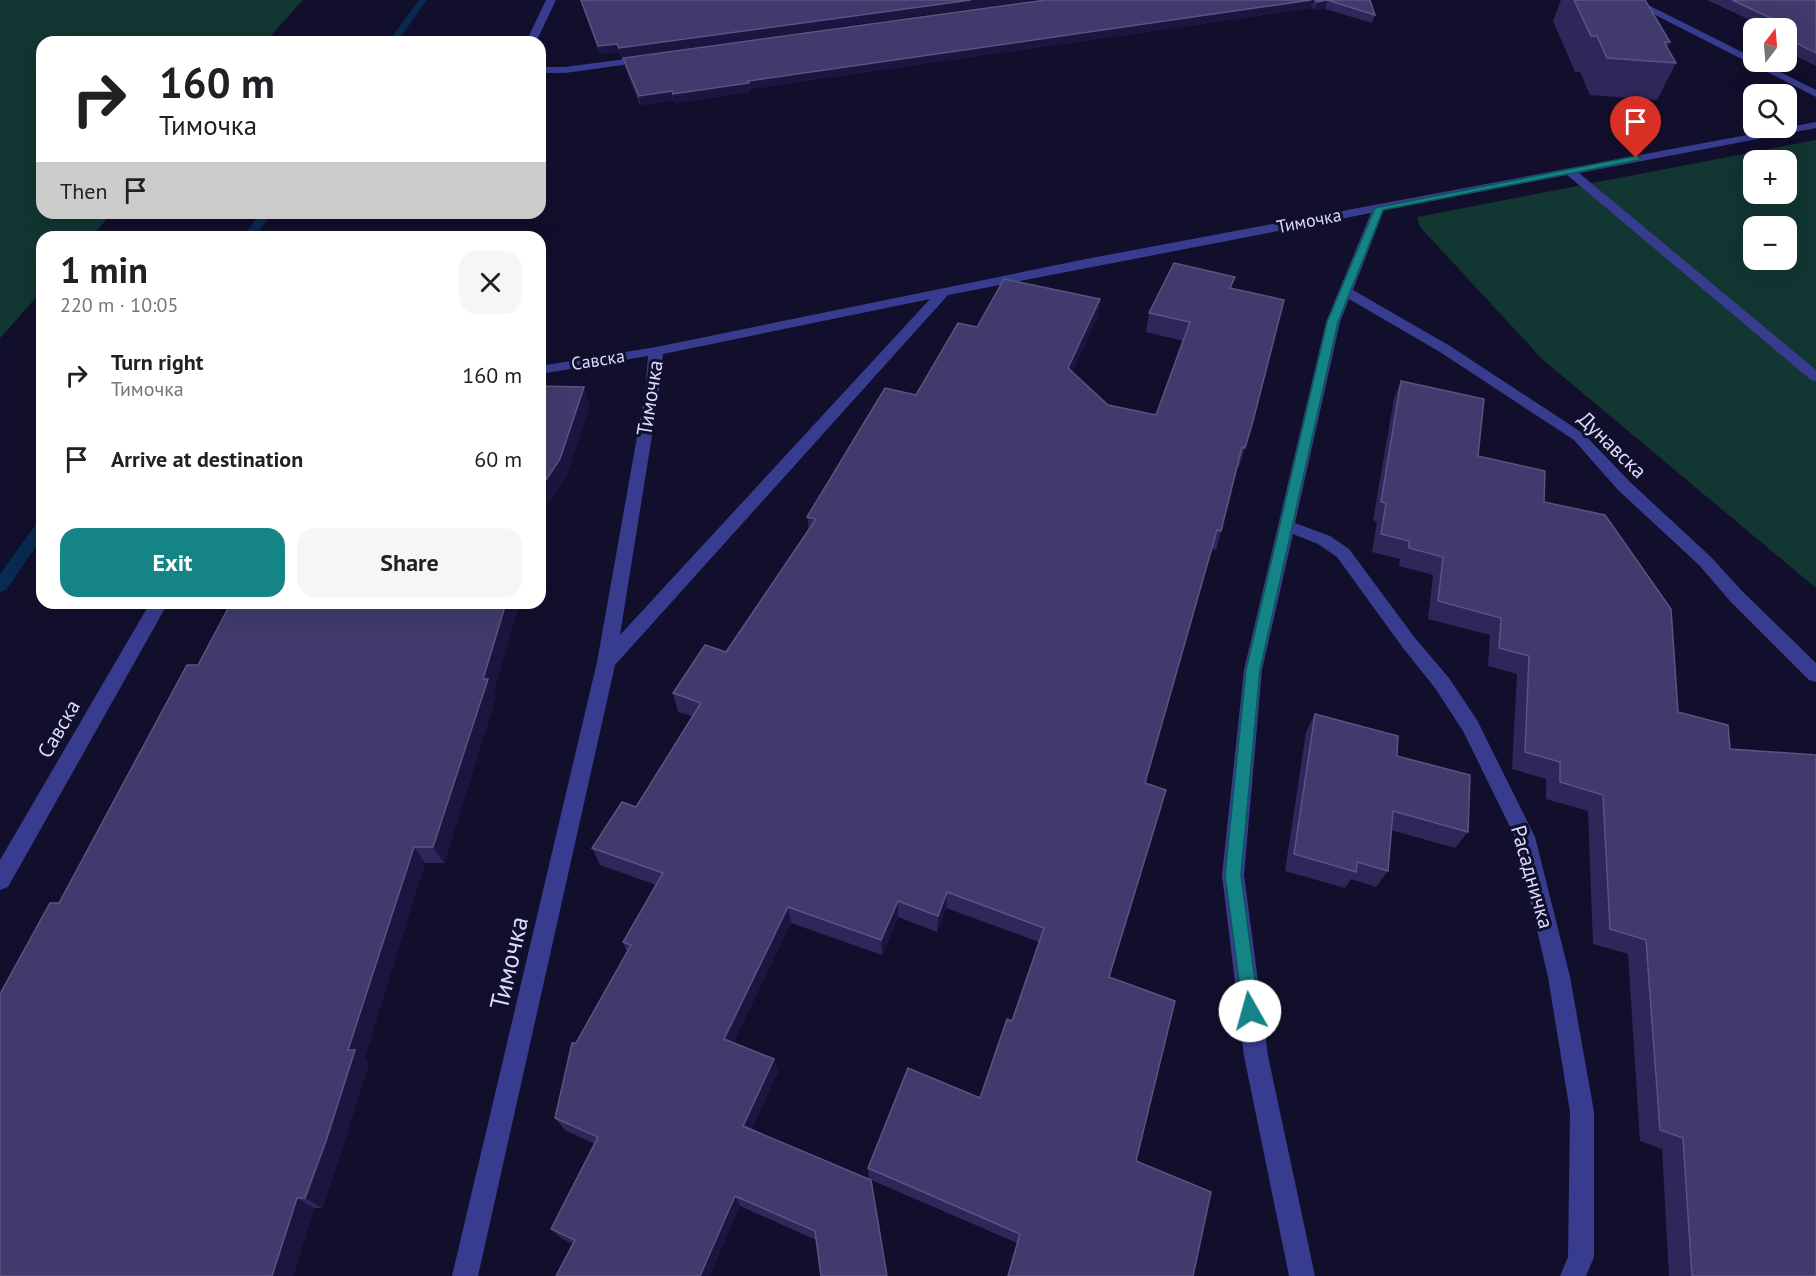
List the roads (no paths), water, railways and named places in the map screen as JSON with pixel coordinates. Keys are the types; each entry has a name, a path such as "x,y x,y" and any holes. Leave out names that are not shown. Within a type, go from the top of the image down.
{"street":[{"path":"534,36 551,0"},
{"path":"1631,0 1816,93"},
{"path":"546,70 565,70 658,57"},
{"name":"Тимочка","path":"465,1276 606,662 652,392 656,351 1569,171 1816,125"},
{"path":"1569,171 1816,377"},
{"path":"1302,1276 1256,1056 1233,875 1253,670 1333,322 1344,290 1380,208"},
{"name":"Дунавска","path":"1344,290 1411,332 1445,349 1579,437 1624,486 1705,561 1736,596 1816,675"},
{"name":"Тимочка","path":"606,662 943,293"},
{"name":"Савска","path":"546,368 656,351"},
{"name":"Расадничка","path":"1287,527 1318,536 1334,544 1343,553 1409,643 1442,683 1465,717 1525,837 1559,977 1582,1112 1581,1257 1573,1276"},
{"name":"Савска","path":"0,880 156,609"}],"waterway":[{"path":"396,36 423,0"},
{"path":"253,231 262,219"},
{"path":"0,586 36,535"}]}
